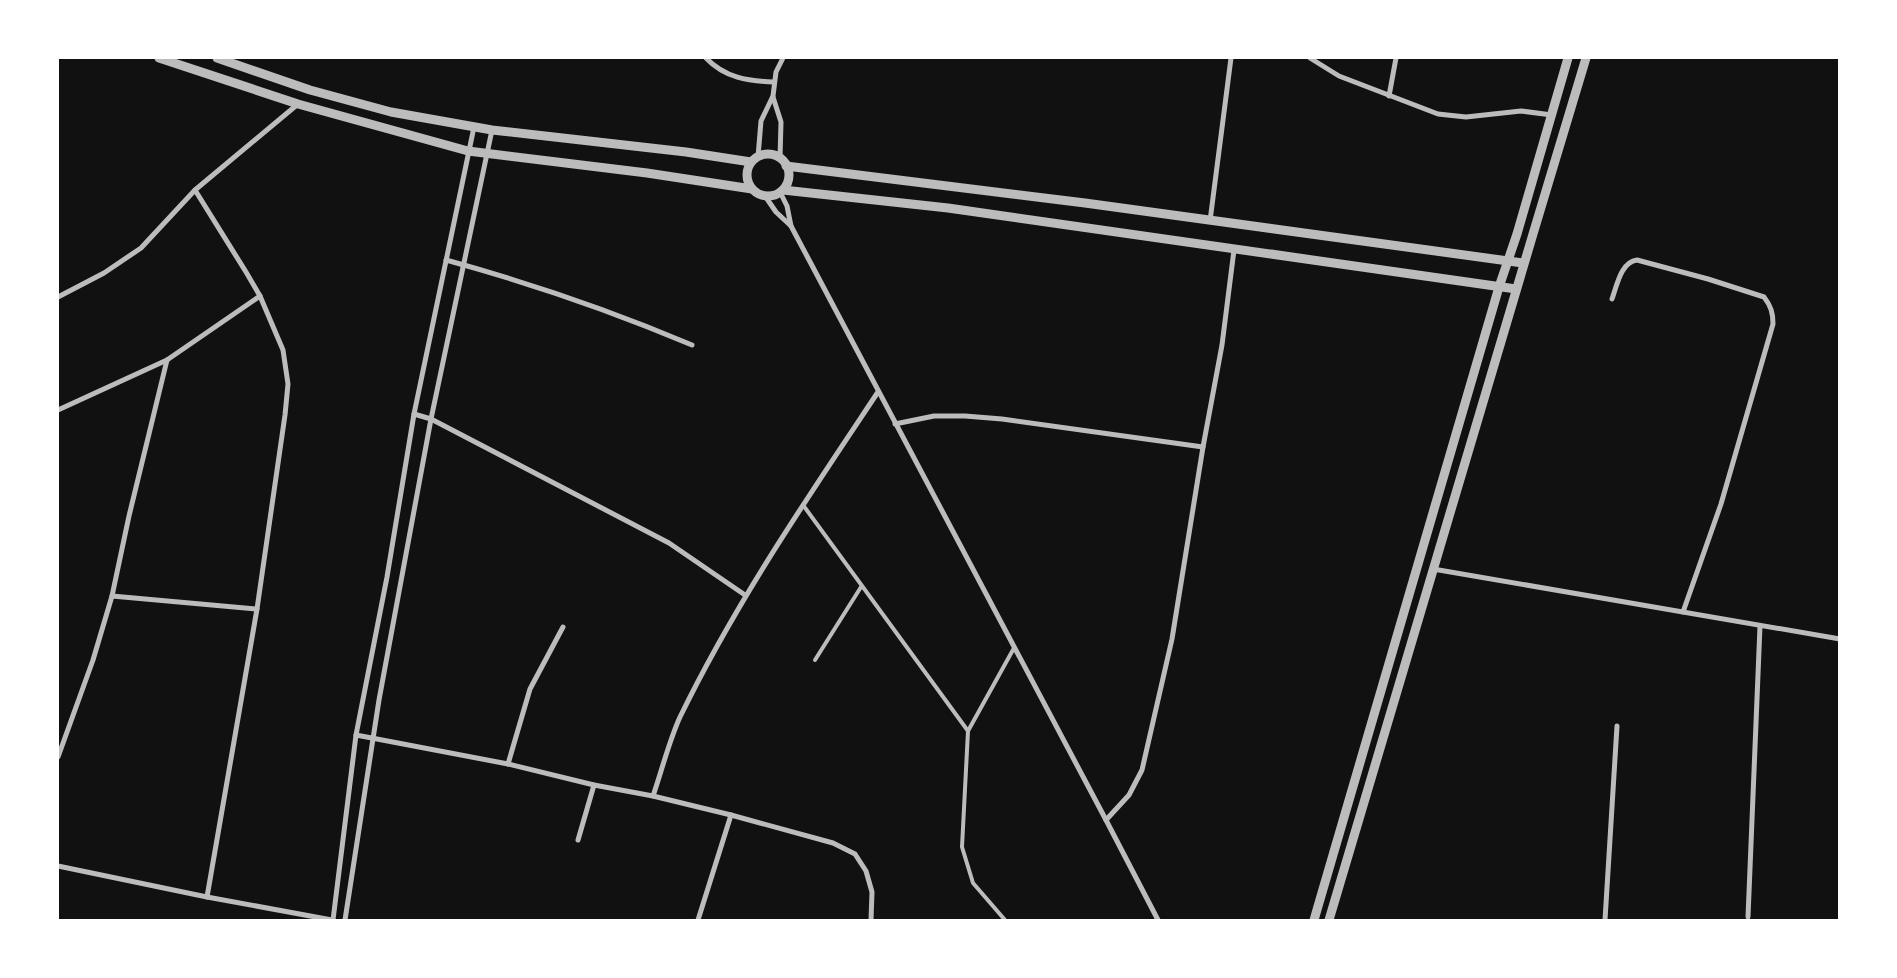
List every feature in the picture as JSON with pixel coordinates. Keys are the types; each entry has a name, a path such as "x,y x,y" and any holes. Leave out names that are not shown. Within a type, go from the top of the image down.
{"street":[{"path":"159,58 298,104 468,151 752,189 765,196 776,212 791,226"},
{"path":"218,58 310,90 391,112 474,127 754,160 765,154 780,158"},
{"path":"706,58 728,75 748,81 774,82"},
{"path":"781,191 788,181 786,166 780,158 780,122 773,96 776,72 783,58"},
{"path":"1210,220 1231,58"},
{"path":"1310,58 1339,76 1438,114 1466,117 1521,111 1552,115"},
{"path":"1389,96 1396,58"},
{"path":"1314,920 1568,58"},
{"path":"1329,920 1404,673 1523,263 1586,58"},
{"path":"752,189 746,176 754,160 761,121 773,96"},
{"path":"58,297 104,273 141,248 195,190 298,104"},
{"path":"58,866 207,897 332,920 356,735 414,414 474,127"},
{"path":"345,920 373,739 431,419 492,130"},
{"path":"786,166 1075,202 1523,263"},
{"path":"195,190 260,296 283,350 288,384 257,609 207,897"},
{"path":"765,196 781,191 948,208 1234,250 1516,288"},
{"path":"781,191 787,206 791,226 1158,920"},
{"path":"1106,820 1129,795 1142,770 1172,639 1202,447 1222,345 1234,250"},
{"path":"446,260 581,301 692,345"},
{"path":"1612,299 1626,265 1631,260 1637,260 1708,279 1764,297 1773,313 1773,324 1721,504 1683,612"},
{"path":"58,410 167,360 260,296"},
{"path":"58,757 93,660 112,596 129,516 167,360"},
{"path":"653,796 680,718 746,595 878,392"},
{"path":"414,414 431,419 669,543 746,595"},
{"path":"895,424 934,416 965,416 1002,419 1202,447"},
{"path":"1433,568 1840,639"},
{"path":"112,596 257,609"},
{"path":"1748,917 1760,626"},
{"path":"508,764 530,689 563,627"},
{"path":"1606,920 1617,726"},
{"path":"356,735 508,764 594,785 653,796 833,843 854,854 866,871 872,892 871,920"},
{"path":"578,840 594,785"},
{"path":"698,920 731,815"}],"lane":[{"path":"803,505 968,731"},
{"path":"815,660 861,586"},
{"path":"1005,920 973,883 962,847 968,731 1014,648"}]}
